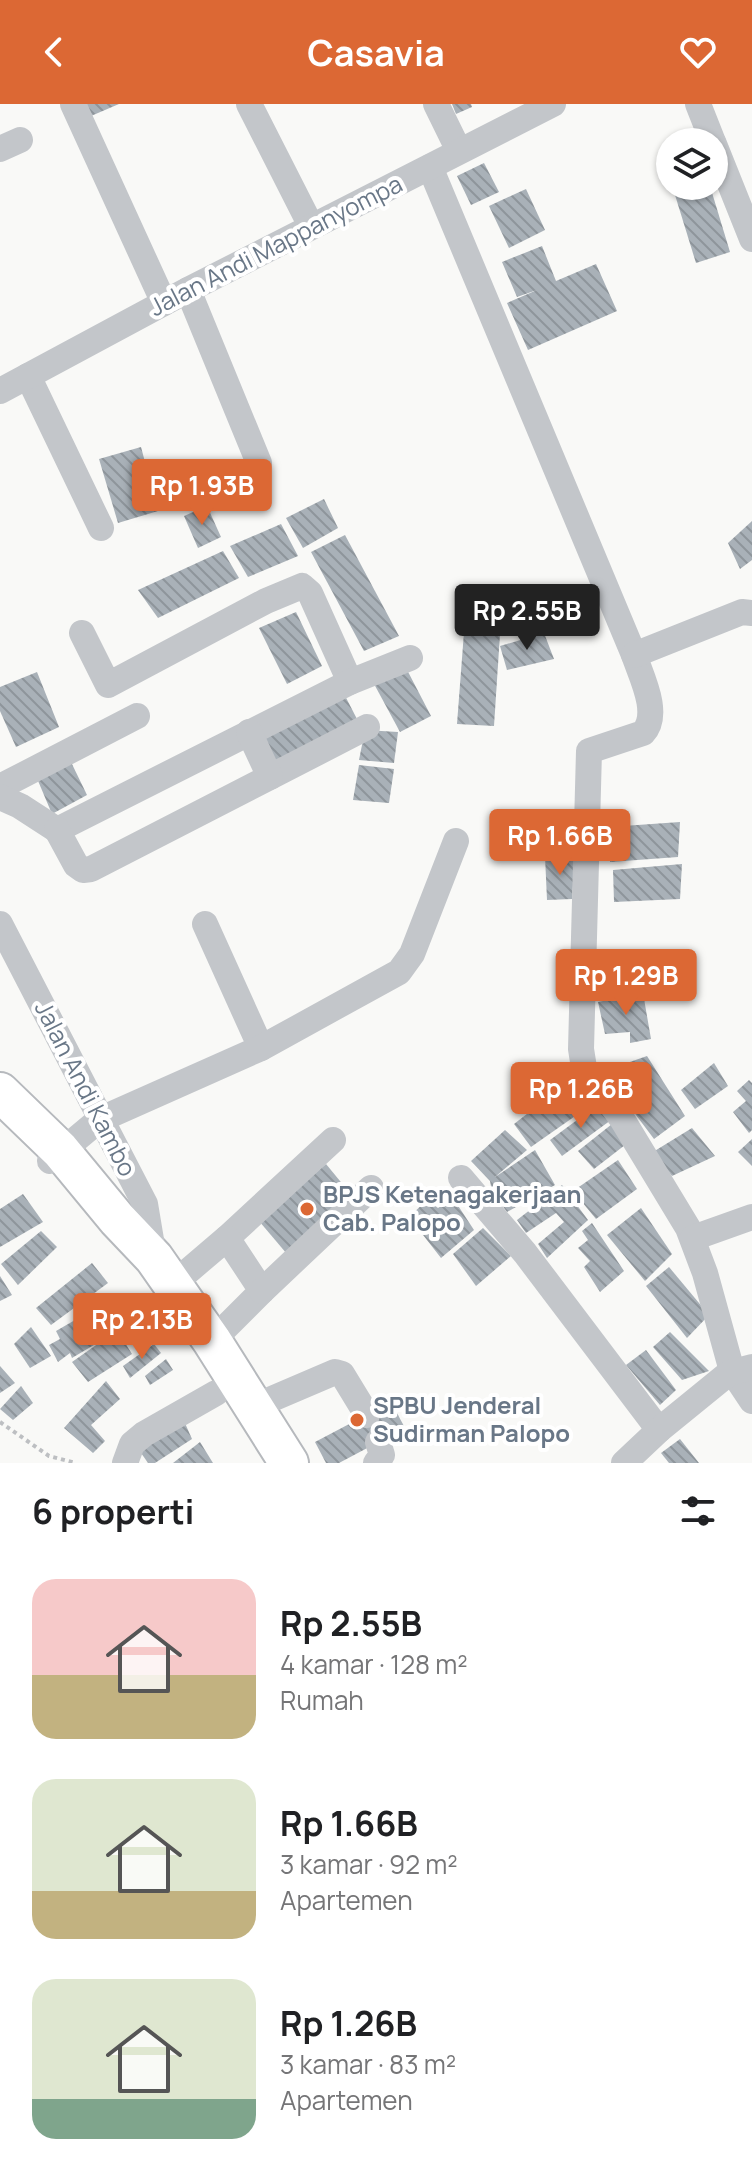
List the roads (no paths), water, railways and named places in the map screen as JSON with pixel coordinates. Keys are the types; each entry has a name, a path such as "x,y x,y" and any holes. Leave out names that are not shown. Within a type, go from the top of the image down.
{"highway":[{"path":"0,1092 54,1157 117,1219 212,1341 289,1463"},
{"path":"0,1117 54,1157"},
{"path":"156,1271 160,1297 259,1463"}],"street":[{"path":"73,104 164,303"},
{"path":"249,104 311,226"},
{"path":"436,104 459,151"},
{"name":"Jalan Andi Mappanyompa","path":"0,391 311,226 553,104"},
{"path":"698,104 708,128"},
{"path":"430,167 634,655 648,700 648,727 643,733 589,751 581,1049 584,1068 622,1119 693,1238 752,1401"},
{"path":"728,176 750,229"},
{"path":"188,290 259,463"},
{"path":"28,376 101,528"},
{"path":"82,633 108,685 266,601 302,586 310,593 350,682"},
{"path":"634,655 742,612 752,613"},
{"path":"57,830 350,682 410,658"},
{"path":"0,787 137,716"},
{"path":"0,797 57,830 76,865 80,869 91,869 367,727"},
{"path":"249,732 270,777"},
{"path":"54,1157 99,1120 261,1048 399,972 412,954 456,841"},
{"name":"Jalan Andi Kambo","path":"0,924 145,1204 156,1271"},
{"path":"205,924 261,1048"},
{"path":"156,1271 227,1238 333,1140"},
{"path":"461,1178 525,1253 659,1430"},
{"path":"212,1341 371,1188"},
{"path":"693,1238 752,1217"},
{"path":"227,1238 262,1291"},
{"path":"624,1463 659,1430 742,1369"},
{"path":"253,1407 335,1372 342,1374 367,1415"},
{"path":"125,1463 132,1444 144,1434 216,1393"}],"place":[{"name":"BPJS Ketenagakerjaan Cab. Palopo","path":"307,1209"},
{"name":"SPBU Jenderal Sudirman Palopo","path":"357,1420"}]}
